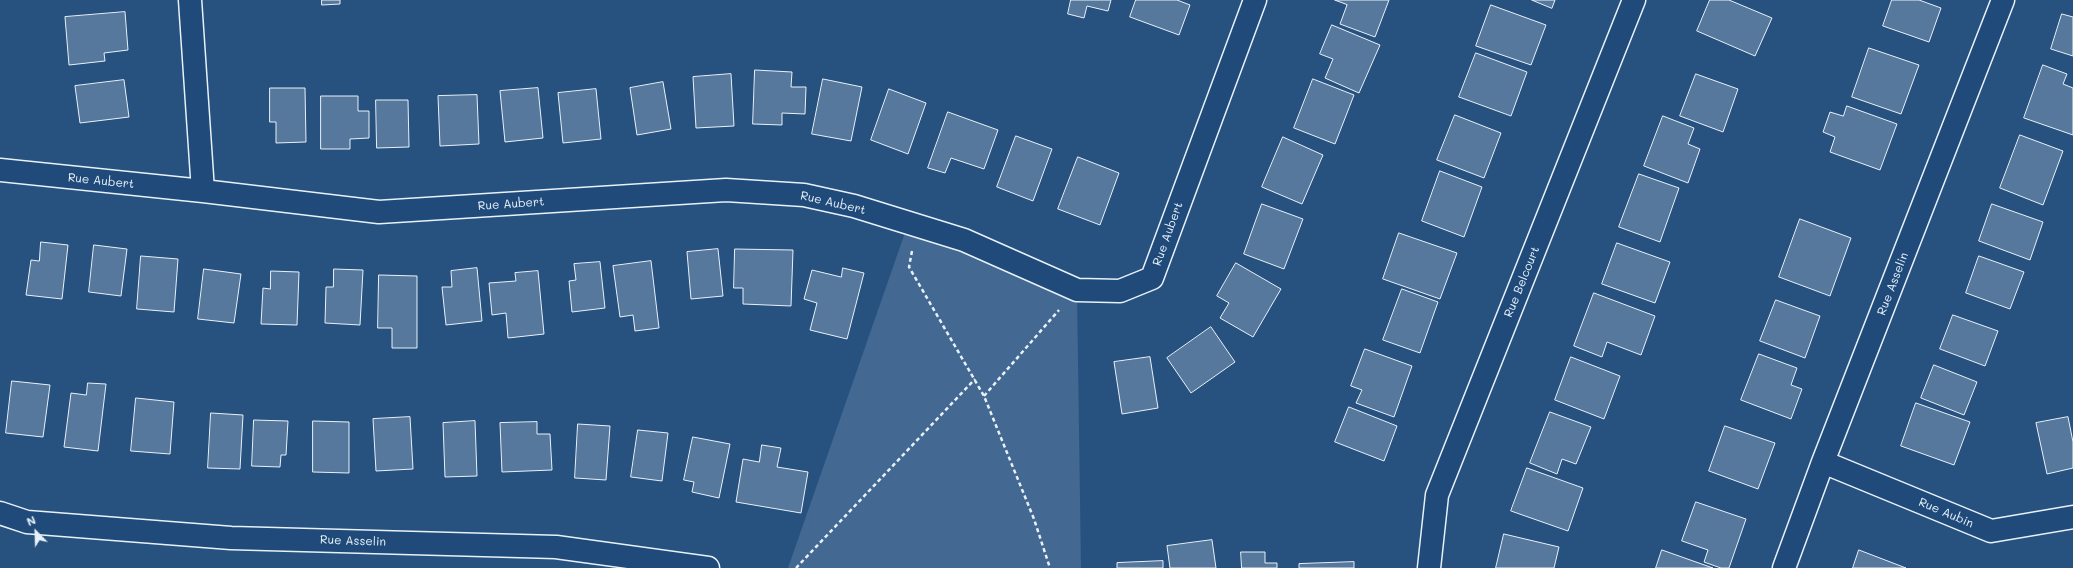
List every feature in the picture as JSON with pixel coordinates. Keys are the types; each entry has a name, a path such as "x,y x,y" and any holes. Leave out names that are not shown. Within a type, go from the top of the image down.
{"street":[{"path":"190,0 203,191"},
{"name":"Rue Aubert","path":"0,170 203,191 379,212 726,190 804,195 854,206 917,227 964,240 1077,290 1120,291 1152,278 1255,0"},
{"name":"Rue Belcourt","path":"1429,568 1438,495 1634,0"},
{"name":"Rue Asselin","path":"1784,568 2003,0"},
{"name":"Rue Aubin","path":"1824,462 1990,531 2073,517"},
{"name":"Rue Asselin","path":"0,513 27,522 231,538 556,547 708,568"}],"path":[{"path":"917,227 908,267 984,396 1034,519 1050,568"},
{"path":"984,396 1077,290"},
{"path":"796,568 975,380"}],"shaded area":[{"path":"908,224 1077,290 1081,568 788,568"}],"building":[{"path":"322,0 340,0 340,4 322,5"},
{"path":"1071,0 1111,0 1108,11 1087,6 1084,18 1068,14"},
{"path":"1136,0 1177,0 1190,5 1179,35 1130,17"},
{"path":"1335,0 1389,0 1375,37 1340,24 1347,5"},
{"path":"1532,0 1555,0 1552,8"},
{"path":"1710,0 1729,0 1772,18 1755,56 1697,31"},
{"path":"1892,0 1919,0 1941,8 1929,42 1883,26"},
{"path":"1491,5 1546,25 1531,65 1476,46"},
{"path":"125,12 128,50 104,53 105,61 69,65 65,17"},
{"path":"2062,14 2073,17 2073,56 2051,49"},
{"path":"1332,25 1380,45 1359,93 1325,78 1333,59 1320,54"},
{"path":"1869,48 1919,65 1901,114 1852,97"},
{"path":"1476,53 1527,72 1511,116 1459,97"},
{"path":"2043,65 2067,74 2063,84 2073,88 2073,135 2024,118"},
{"path":"755,70 792,72 791,87 806,87 805,114 782,113 782,125 753,124"},
{"path":"731,74 734,126 696,128 693,77"},
{"path":"1696,74 1738,89 1723,132 1680,116"},
{"path":"823,79 862,87 851,141 812,134"},
{"path":"1313,79 1354,95 1335,144 1294,128"},
{"path":"124,80 129,117 80,123 75,86"},
{"path":"663,82 671,129 637,135 630,88"},
{"path":"270,88 305,88 306,142 276,143 276,122 270,122"},
{"path":"538,88 543,138 505,142 500,91"},
{"path":"596,89 601,139 563,143 558,93"},
{"path":"889,89 926,103 908,154 871,140"},
{"path":"477,95 479,144 440,146 438,96"},
{"path":"321,96 358,96 358,111 369,111 369,138 350,139 350,149 321,149"},
{"path":"376,100 408,100 409,147 377,148"},
{"path":"1847,106 1897,124 1880,170 1830,152 1835,137 1823,132 1830,112 1843,116"},
{"path":"948,112 998,130 984,169 951,158 945,173 928,168"},
{"path":"1455,115 1501,133 1484,178 1437,160"},
{"path":"1663,116 1694,128 1688,144 1700,149 1688,183 1644,166"},
{"path":"2020,135 2063,151 2043,205 2000,188"},
{"path":"1016,136 1052,149 1033,201 997,187"},
{"path":"1283,137 1323,155 1302,204 1262,187"},
{"path":"1078,157 1119,173 1100,225 1058,209"},
{"path":"1440,171 1482,187 1464,237 1422,221"},
{"path":"1639,174 1679,188 1660,242 1619,227"},
{"path":"1262,204 1303,219 1284,269 1244,254"},
{"path":"1992,204 2043,222 2030,260 1979,241"},
{"path":"1800,219 1851,238 1830,296 1779,277"},
{"path":"1399,233 1457,253 1440,299 1383,279"},
{"path":"41,242 68,245 62,299 26,295 31,260 39,261"},
{"path":"1617,243 1670,262 1655,303 1602,284"},
{"path":"94,245 127,249 121,296 89,292"},
{"path":"718,249 723,296 691,299 687,252"},
{"path":"735,249 793,250 791,306 743,304 743,288 734,288"},
{"path":"141,256 178,259 174,312 137,309"},
{"path":"1979,256 2024,272 2010,309 1966,293"},
{"path":"651,261 659,328 635,331 633,315 620,317 613,266"},
{"path":"600,262 605,308 572,312 569,281 576,280 574,264"},
{"path":"1236,263 1281,289 1253,337 1220,318 1229,303 1217,296"},
{"path":"477,268 482,321 446,325 442,287 452,287 451,271"},
{"path":"843,268 864,273 847,339 810,330 817,303 804,299 812,270 841,277"},
{"path":"204,269 241,274 234,323 198,319"},
{"path":"334,269 363,270 360,325 325,323 326,287 333,287"},
{"path":"271,271 299,272 297,325 261,324 263,288 270,289"},
{"path":"538,271 544,334 508,338 506,313 492,315 489,283 516,281 515,273"},
{"path":"379,275 417,276 417,348 392,348 392,328 378,328"},
{"path":"1402,289 1438,302 1420,353 1383,340"},
{"path":"1594,293 1655,316 1641,355 1607,342 1602,357 1574,346"},
{"path":"1776,300 1820,316 1805,358 1760,341"},
{"path":"1953,315 1998,331 1985,366 1940,349"},
{"path":"1211,327 1235,362 1191,393 1167,358"},
{"path":"1365,349 1412,366 1394,417 1356,403 1362,390 1351,386"},
{"path":"1759,354 1797,368 1791,385 1802,389 1791,419 1741,400"},
{"path":"1150,357 1158,408 1122,414 1114,362"},
{"path":"1571,357 1620,376 1604,419 1555,400"},
{"path":"1934,365 1977,382 1964,415 1921,398"},
{"path":"12,381 50,385 43,437 6,433"},
{"path":"88,383 106,384 98,451 64,447 71,393 86,395"},
{"path":"136,398 174,402 170,454 131,451"},
{"path":"1916,403 1970,422 1954,465 1901,446"},
{"path":"1349,407 1397,426 1384,461 1335,442"},
{"path":"1550,412 1591,427 1576,464 1562,459 1557,474 1530,463"},
{"path":"211,413 243,415 240,469 208,468"},
{"path":"410,417 413,469 376,471 373,419"},
{"path":"2068,417 2073,442 2073,468 2047,474 2036,423"},
{"path":"254,420 288,421 286,455 281,455 280,467 252,466"},
{"path":"313,421 349,422 349,473 313,472"},
{"path":"475,421 477,476 445,477 443,423"},
{"path":"537,422 537,434 550,434 552,470 502,472 500,423"},
{"path":"578,424 610,426 606,480 575,478"},
{"path":"1725,426 1775,443 1758,489 1709,471"},
{"path":"638,430 668,433 662,481 631,477"},
{"path":"693,437 730,444 719,498 692,492 694,482 684,480"},
{"path":"762,445 781,448 777,467 808,472 801,513 736,502 743,459 759,462"},
{"path":"1527,468 1583,488 1568,531 1511,511"},
{"path":"1696,502 1746,519 1729,568 1721,568 1704,562 1708,550 1682,541"},
{"path":"1504,534 1559,547 1554,568 1496,568"},
{"path":"1212,540 1216,568 1170,568 1167,546"},
{"path":"1662,550 1713,568 1656,568"},
{"path":"1859,550 1906,568 1853,568"},
{"path":"1241,552 1265,552 1265,563 1277,563 1277,568 1242,568"},
{"path":"1163,561 1163,568 1117,568 1117,563"},
{"path":"1354,562 1354,568 1299,568 1299,564"}]}
